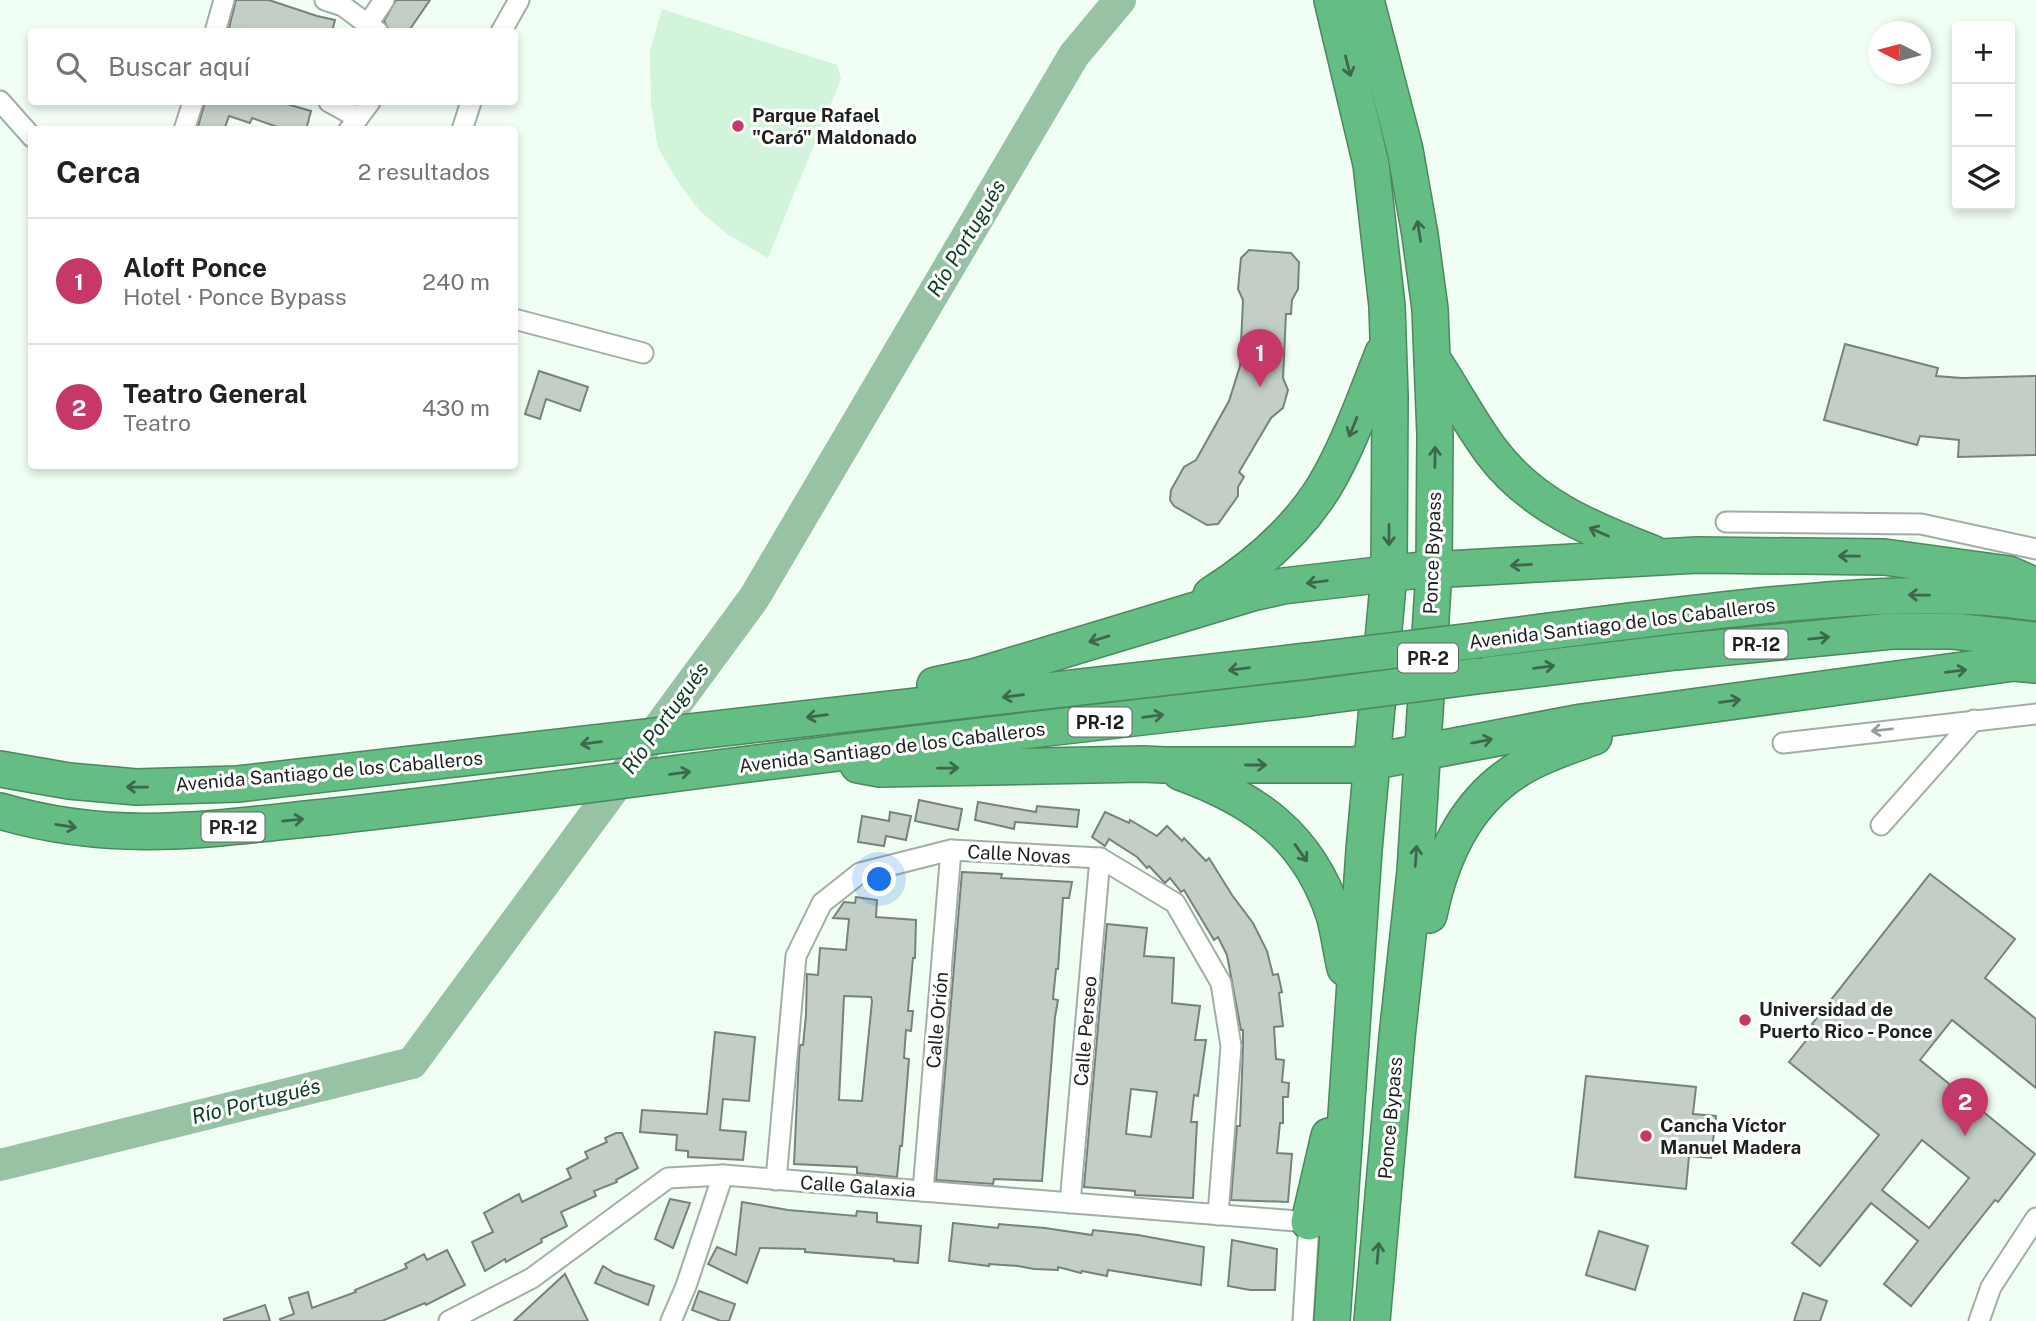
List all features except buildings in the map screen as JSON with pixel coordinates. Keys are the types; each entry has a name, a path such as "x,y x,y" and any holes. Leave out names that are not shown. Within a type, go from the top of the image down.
{"highway":[{"name":"PR-2","path":"1332,0 1371,164 1387,306 1389,574 1372,762 1332,1321"},
{"name":"Ponce Bypass","path":"1366,0 1405,150 1430,309 1433,360 1434,570 1423,752 1415,871 1399,1016 1373,1321"},
{"path":"1164,619 1242,575 1299,521 1324,487 1347,441 1388,341"},
{"path":"1433,360 1491,451 1512,476 1561,513 1594,531 1662,557"},
{"path":"914,698 977,676 1252,593 1283,586 1389,574 1662,557 1884,556 2009,574 2036,586"},
{"name":"Avenida Santiago de los Caballeros","path":"0,769 68,781 136,787 238,784 862,711 914,698 1307,661 1716,611 1892,594 2036,603"},
{"name":"Avenida Santiago de los Caballeros","path":"5,813 80,828 161,833 467,802 805,756 885,757 1309,698 1639,656 1892,631 1953,631 2036,640"},
{"path":"885,757 1164,765 1354,765 1582,722 2014,663 2036,665"},
{"path":"1399,1016 1443,860 1481,800 1526,764 1553,751 1686,708"},
{"path":"0,750 68,781"},
{"path":"1164,765 1213,784 1254,806 1300,849 1334,916 1355,1006"},
{"path":"1309,1222 1325,1146 1338,1108 1349,1087"}],"street":[{"path":"216,28 225,0"},
{"path":"325,0 343,6 373,28 384,0"},
{"path":"503,28 519,0"},
{"path":"0,102 28,133"},
{"path":"185,126 192,105"},
{"path":"332,105 353,124 368,105"},
{"path":"463,126 470,105"},
{"path":"518,320 643,353"},
{"path":"1726,523 1921,524 2036,549"},
{"path":"1783,743 2036,714"},
{"path":"1881,825 1974,720"},
{"name":"Calle Novas","path":"776,1180 796,956 822,903 860,873 951,850 1100,858 1175,903 1221,983 1231,1046 1217,1215"},
{"name":"Calle Orión","path":"923,1191 951,850"},
{"name":"Calle Perseo","path":"1070,1203 1100,858"},
{"path":"671,1321 686,1286 723,1175"},
{"name":"Calle Galaxia","path":"449,1321 532,1278 668,1178 723,1175 1309,1222"},
{"path":"1979,1321 1991,1287 2036,1218"},
{"path":"1303,1321 1309,1222"}],"green space":[{"name":"Parque Rafael \"Caró\" Maldonado","path":"662,9 837,65 841,79 768,258 727,234 701,212 680,185 658,148 651,104 650,51"}],"waterway":[{"name":"Río Portugués","path":"0,1165 412,1063 754,598 1074,55 1120,0"}],"place":[{"name":"Parque Rafael \"Caró\" Maldonado","path":"738,126"},
{"name":"Aloft Ponce","path":"1260,387"},
{"name":"Universidad de Puerto Rico - Ponce","path":"1745,1020"},
{"name":"Cancha Víctor Manuel Madera","path":"1646,1136"},
{"name":"Teatro General","path":"1965,1136"}]}
